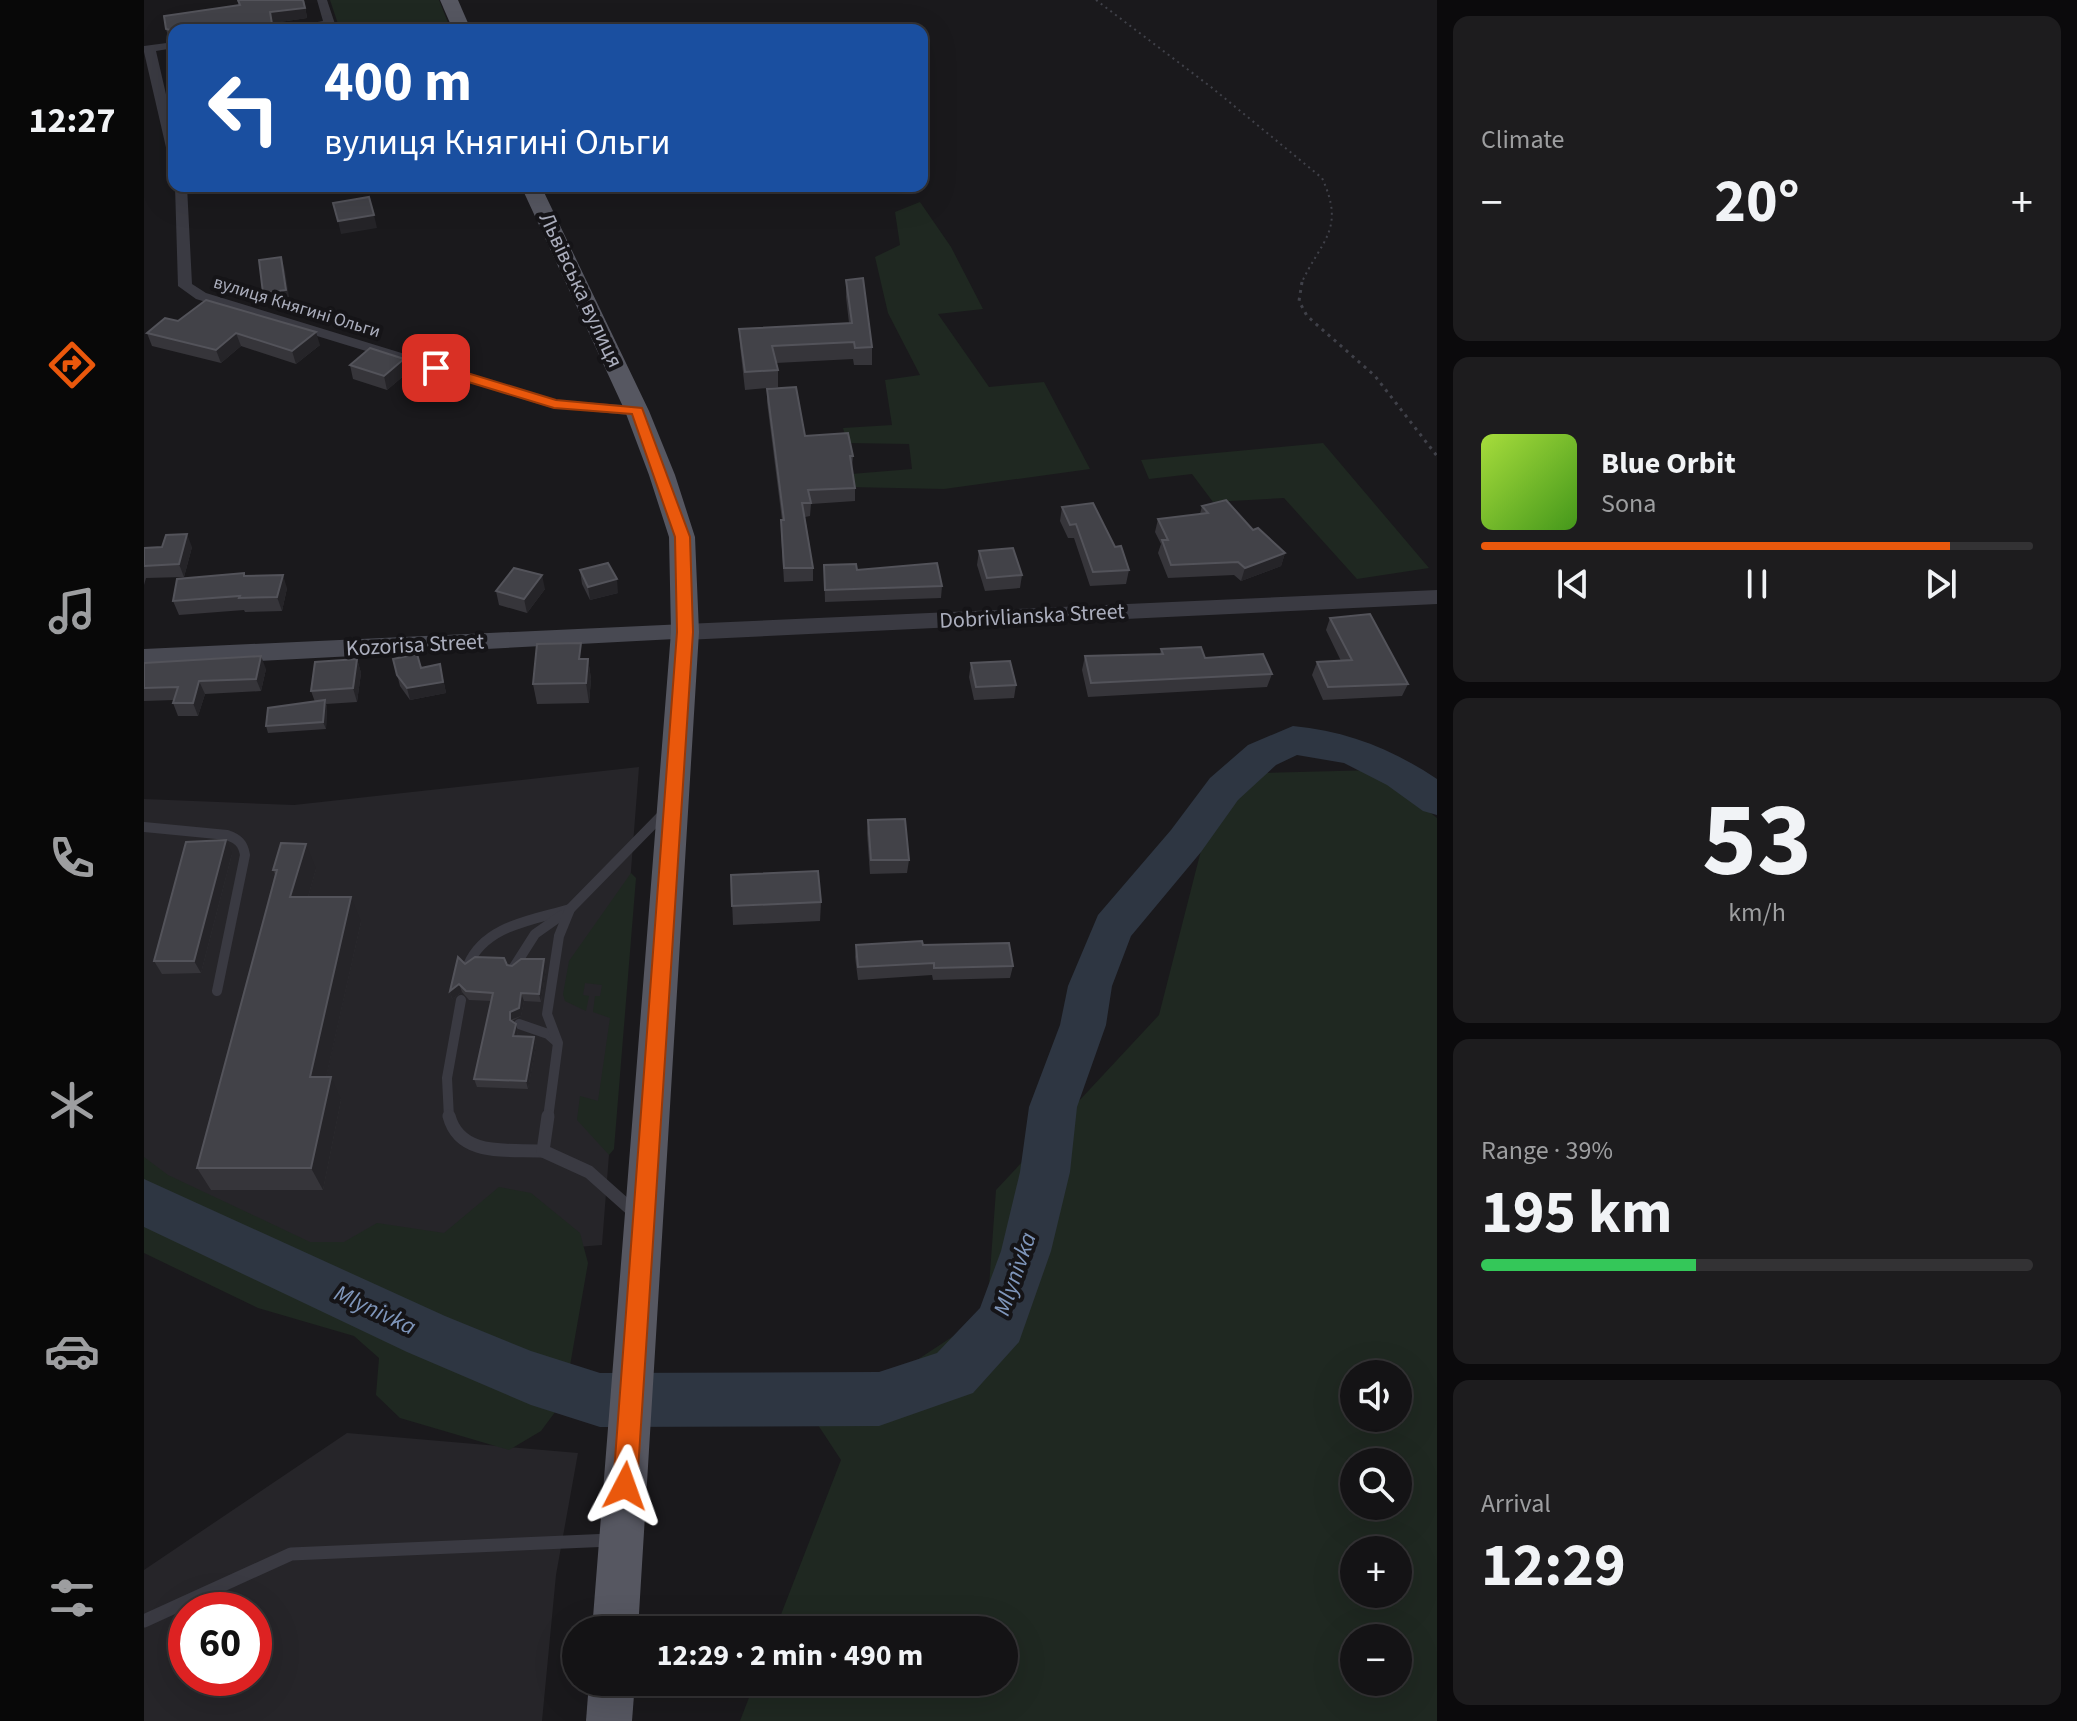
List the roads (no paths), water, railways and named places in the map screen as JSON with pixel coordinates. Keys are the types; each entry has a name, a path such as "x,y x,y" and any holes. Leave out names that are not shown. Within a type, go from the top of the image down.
{"main road":[{"path":"449,0 459,24"},
{"name":"Львівська вулиця","path":"534,192 637,411 682,537 685,632 616,1616"},
{"name":"Kozorisa Street","path":"144,658 685,632"},
{"path":"609,1721 611,1696"}],"street":[{"path":"322,0 329,24"},
{"path":"168,46 147,49 168,132"},
{"name":"вулиця Княгині Ольги","path":"182,192 185,286 201,296 554,404 637,411"},
{"name":"Dobrivlianska Street","path":"685,632 1437,597"}],"lane":[{"path":"514,967 535,934 570,909 672,805"},
{"path":"144,827 227,835 238,838 245,845 217,991"},
{"path":"468,965 470,957 482,942 499,932 570,909"},
{"path":"543,1151 558,1043 547,1014 559,936 570,909"},
{"path":"461,1000 445,1097 453,1132 468,1144 543,1151 589,1172 643,1220"},
{"path":"519,1024 548,1034 558,1043"},
{"path":"144,1621 291,1554 621,1539"}],"waterway":[{"name":"Mlynivka","path":"144,1202 426,1334 531,1378 600,1400 879,1399 954,1374 1000,1324 1026,1251 1045,1172 1053,1107 1083,1025 1090,986 1113,927 1186,841 1224,789 1262,755 1293,740 1330,744 1358,753 1401,775 1437,800"}]}
